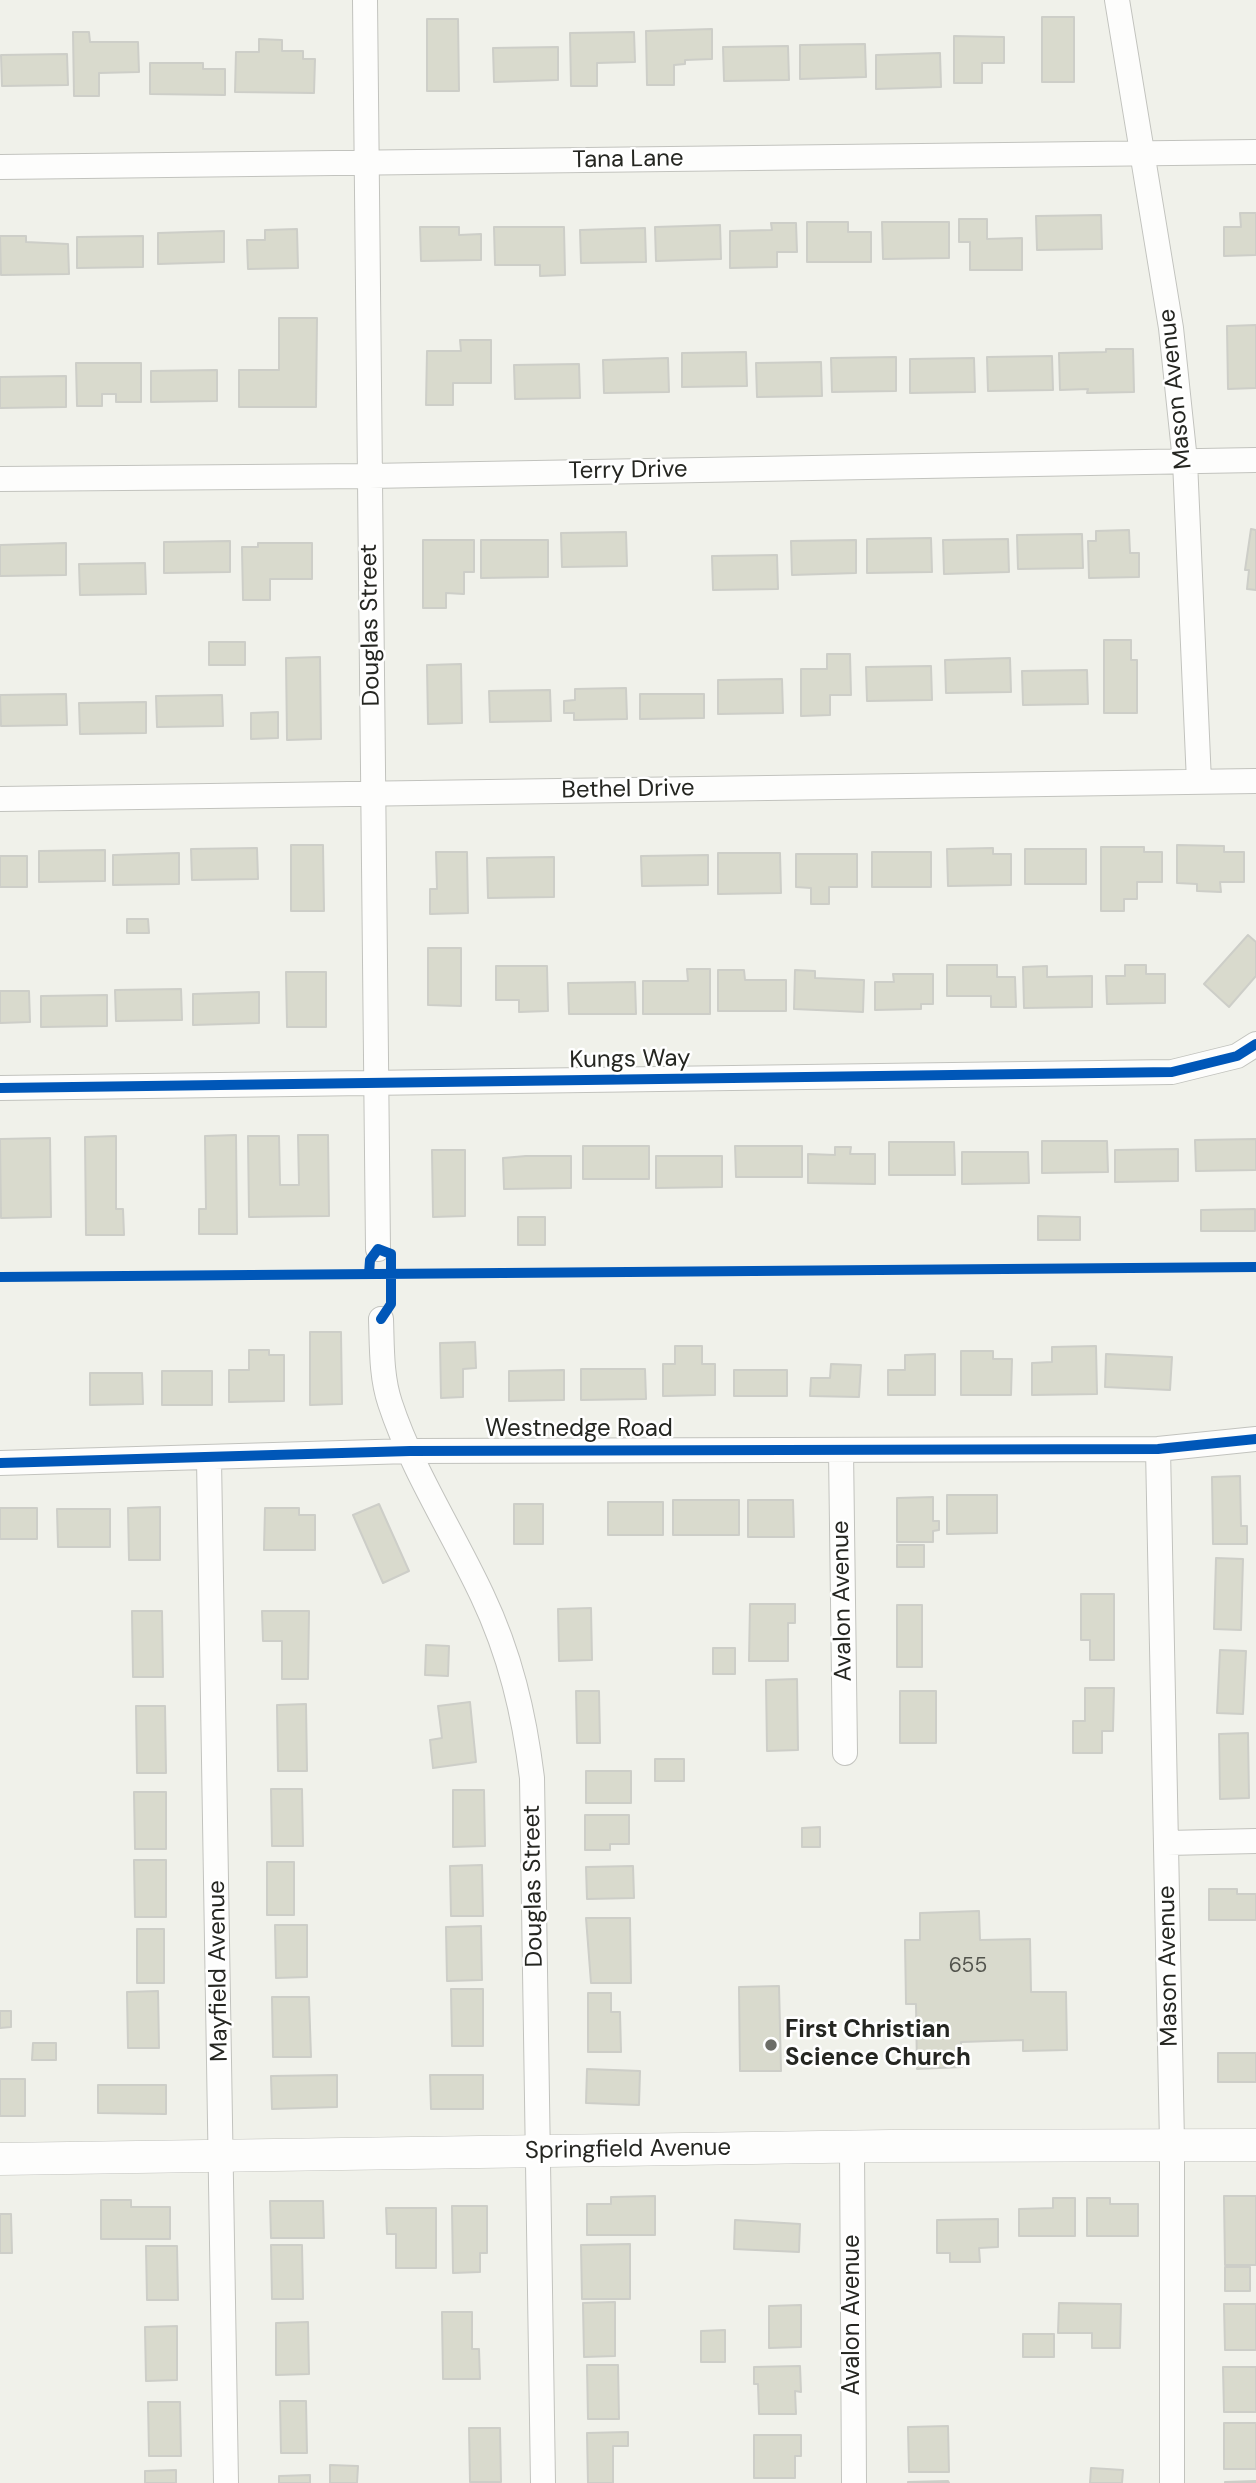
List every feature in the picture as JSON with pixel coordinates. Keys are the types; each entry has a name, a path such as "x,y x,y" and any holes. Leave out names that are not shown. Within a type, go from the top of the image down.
{"street":[{"name":"Douglas Street","path":"365,0 378,1249"},
{"name":"Mason Avenue","path":"1117,0 1171,328 1185,461 1199,782"},
{"name":"Tana Lane","path":"0,167 1256,152"},
{"name":"Terry Drive","path":"0,479 369,476 1256,460"},
{"name":"Bethel Drive","path":"0,799 1256,781"},
{"name":"Kungs Way","path":"0,1088 376,1085 1172,1072 1237,1056 1256,1044"},
{"name":"Douglas Street","path":"382,1319 383,1366 389,1402 410,1451 482,1594 507,1655 524,1716 532,1779 543,2483"},
{"name":"Westnedge Road","path":"0,1463 209,1459 410,1451 1158,1449 1256,1439"},
{"name":"Mason Avenue","path":"1158,1449 1172,2143 1172,2483"},
{"name":"Avalon Avenue","path":"841,1450 845,1753"},
{"name":"Mayfield Avenue","path":"209,1459 223,2155 226,2483"},
{"path":"1167,1843 1256,1841"},
{"name":"Springfield Avenue","path":"0,2159 1172,2143 1256,2145"},
{"name":"Avalon Avenue","path":"852,2147 854,2483"}],"building":[{"path":"1042,17 1074,17 1074,82 1042,82"},
{"path":"427,19 458,19 459,91 427,91"},
{"path":"712,29 712,59 685,60 685,64 674,65 674,85 647,85 646,31"},
{"path":"73,32 89,32 90,42 138,42 139,72 99,73 99,96 74,96"},
{"path":"634,32 635,62 597,63 597,86 571,86 570,33"},
{"path":"954,36 1004,37 1004,63 982,63 982,83 954,83"},
{"path":"259,39 282,40 282,51 303,51 303,59 315,59 314,93 235,92 236,52 259,52"},
{"path":"865,44 866,77 800,79 800,45"},
{"path":"788,46 789,80 724,81 723,47"},
{"path":"558,47 558,80 494,82 493,48"},
{"path":"940,53 941,87 876,89 876,55"},
{"path":"67,54 68,85 2,86 1,55"},
{"path":"150,63 203,63 203,69 225,69 225,95 150,94"},
{"path":"1240,213 1256,213 1256,255 1224,256 1224,227 1241,227"},
{"path":"1101,215 1102,249 1037,250 1036,216"},
{"path":"959,219 987,219 987,239 1022,238 1022,270 970,270 970,242 959,242"},
{"path":"807,222 848,222 848,232 871,232 871,262 807,262"},
{"path":"882,222 949,222 949,258 883,259"},
{"path":"771,223 796,223 797,252 777,252 777,267 730,268 730,231 772,230"},
{"path":"720,225 721,259 656,261 655,227"},
{"path":"420,227 459,227 459,235 481,234 481,260 421,261"},
{"path":"494,227 564,227 565,275 540,276 540,265 495,265"},
{"path":"645,228 646,262 581,263 580,230"},
{"path":"297,229 298,268 248,269 247,240 265,240 265,230"},
{"path":"224,231 224,262 158,264 158,233"},
{"path":"0,236 26,236 26,242 68,244 69,274 1,275"},
{"path":"143,236 143,267 77,268 77,237"},
{"path":"279,318 317,318 316,407 239,407 239,370 279,370"},
{"path":"1256,325 1256,388 1228,389 1227,326"},
{"path":"460,340 491,340 491,383 453,383 453,405 426,405 427,351 461,351"},
{"path":"1106,349 1133,349 1134,392 1087,393 1088,389 1060,390 1059,353 1106,352"},
{"path":"746,352 747,386 682,387 682,353"},
{"path":"1052,356 1053,390 988,391 987,357"},
{"path":"896,357 896,391 832,392 831,358"},
{"path":"668,358 669,392 604,393 603,360"},
{"path":"974,358 975,392 910,393 910,359"},
{"path":"821,362 822,396 757,397 756,363"},
{"path":"76,363 141,363 141,402 116,402 116,394 102,394 102,406 77,406"},
{"path":"579,364 580,398 515,399 514,365"},
{"path":"217,370 217,401 151,402 151,371"},
{"path":"66,376 66,407 0,408 0,377"},
{"path":"1251,529 1256,530 1256,590 1247,589 1249,570 1245,570"},
{"path":"1129,530 1130,553 1139,553 1139,577 1089,578 1088,541 1096,541 1096,531"},
{"path":"626,532 627,566 562,567 561,533"},
{"path":"1082,534 1083,568 1018,569 1017,535"},
{"path":"931,538 932,572 867,573 867,539"},
{"path":"1008,539 1009,572 944,574 943,540"},
{"path":"423,540 474,540 474,572 464,572 464,594 446,593 446,608 423,608"},
{"path":"481,540 548,540 548,577 481,578"},
{"path":"856,540 856,573 792,575 791,541"},
{"path":"230,541 230,572 164,573 164,542"},
{"path":"66,543 66,575 0,576 0,545"},
{"path":"258,543 312,543 312,579 270,579 270,600 243,600 242,547 258,547"},
{"path":"777,555 778,589 713,590 712,556"},
{"path":"145,563 146,594 80,595 79,564"},
{"path":"1104,640 1131,640 1131,660 1137,660 1137,713 1104,713"},
{"path":"209,642 245,642 245,665 209,665"},
{"path":"827,654 850,654 851,695 830,695 830,715 801,716 801,669 827,669"},
{"path":"320,657 321,739 287,740 286,658"},
{"path":"1010,658 1011,692 946,693 945,660"},
{"path":"461,664 462,723 428,724 427,665"},
{"path":"931,666 932,700 867,701 866,667"},
{"path":"1087,670 1088,704 1023,705 1022,671"},
{"path":"782,679 783,713 718,714 718,680"},
{"path":"626,688 627,719 574,720 574,713 564,713 564,701 575,700 575,689"},
{"path":"550,690 551,721 490,722 489,691"},
{"path":"66,694 67,725 1,726 0,695"},
{"path":"640,694 704,694 704,718 640,719"},
{"path":"222,695 223,726 157,727 156,696"},
{"path":"146,702 146,733 80,734 79,703"},
{"path":"278,712 278,738 251,739 251,713"},
{"path":"291,845 323,845 324,911 291,911"},
{"path":"1177,845 1224,846 1224,852 1244,852 1244,882 1220,882 1221,892 1197,891 1197,884 1177,883"},
{"path":"1101,847 1144,847 1144,852 1162,852 1162,882 1137,882 1137,899 1124,899 1124,911 1101,911"},
{"path":"257,848 258,879 192,880 191,849"},
{"path":"993,848 993,854 1011,854 1011,885 948,886 947,849"},
{"path":"1025,849 1086,849 1086,884 1025,884"},
{"path":"105,850 105,881 39,882 39,851"},
{"path":"436,852 467,852 468,913 430,914 430,889 437,889"},
{"path":"872,852 931,852 931,887 872,887"},
{"path":"179,853 179,884 113,885 113,855"},
{"path":"718,853 780,853 781,893 718,894"},
{"path":"796,854 857,854 857,887 829,887 829,904 811,904 811,888 796,887"},
{"path":"708,855 708,885 642,886 641,856"},
{"path":"0,856 27,856 27,887 0,887"},
{"path":"554,857 554,897 488,898 487,858"},
{"path":"127,919 148,919 149,933 127,933"},
{"path":"1248,935 1256,942 1256,976 1229,1007 1204,984"},
{"path":"428,948 461,948 461,1006 428,1005"},
{"path":"947,965 997,965 997,977 1015,977 1016,1007 991,1007 991,996 947,996"},
{"path":"1125,965 1146,965 1146,974 1165,974 1165,1003 1107,1004 1106,976 1125,976"},
{"path":"496,966 547,966 548,1011 519,1012 519,1000 496,1000"},
{"path":"1047,966 1047,977 1092,976 1092,1007 1024,1008 1023,967"},
{"path":"687,969 710,969 710,1014 643,1014 643,981 688,981"},
{"path":"718,970 744,970 745,980 786,980 786,1011 718,1011"},
{"path":"795,970 815,971 815,978 864,980 863,1012 794,1009"},
{"path":"286,972 326,972 326,1027 287,1027"},
{"path":"893,974 933,974 933,1004 921,1004 921,1009 875,1010 875,982 894,982"},
{"path":"635,982 636,1014 569,1014 568,983"},
{"path":"181,989 182,1020 116,1021 115,990"},
{"path":"0,991 29,991 30,1022 0,1023"},
{"path":"259,992 259,1023 193,1025 193,994"},
{"path":"107,995 107,1026 41,1027 41,996"},
{"path":"236,1135 237,1234 199,1234 199,1209 206,1209 205,1136"},
{"path":"298,1135 328,1135 329,1216 249,1217 248,1136 279,1136 280,1185 299,1185"},
{"path":"116,1136 116,1209 123,1209 124,1235 86,1235 85,1137"},
{"path":"50,1138 51,1217 1,1218 0,1139"},
{"path":"1256,1139 1256,1170 1196,1171 1195,1140"},
{"path":"1042,1141 1107,1141 1108,1172 1042,1173"},
{"path":"889,1142 954,1142 955,1175 889,1175"},
{"path":"583,1146 649,1146 649,1179 583,1179"},
{"path":"735,1146 802,1146 802,1177 736,1177"},
{"path":"835,1147 851,1147 850,1154 875,1154 875,1184 808,1183 808,1154 835,1155"},
{"path":"1178,1149 1178,1181 1115,1182 1115,1150"},
{"path":"432,1150 465,1150 465,1216 433,1217"},
{"path":"962,1152 1028,1152 1029,1183 962,1184"},
{"path":"571,1156 571,1188 504,1189 503,1158"},
{"path":"656,1156 722,1156 722,1187 656,1188"},
{"path":"1255,1209 1255,1231 1201,1231 1201,1210"},
{"path":"1038,1216 1080,1217 1080,1240 1038,1240"},
{"path":"518,1217 545,1217 545,1245 518,1245"},
{"path":"310,1332 341,1332 342,1404 310,1405"},
{"path":"475,1342 476,1368 463,1369 463,1397 441,1398 440,1343"},
{"path":"675,1346 702,1346 702,1364 715,1364 715,1395 663,1396 663,1364 675,1364"},
{"path":"1096,1346 1097,1394 1032,1395 1032,1363 1052,1362 1052,1347"},
{"path":"249,1350 269,1350 269,1355 284,1355 284,1401 229,1402 229,1370 249,1370"},
{"path":"961,1351 993,1351 993,1359 1012,1359 1011,1395 961,1395"},
{"path":"935,1354 935,1395 888,1395 888,1370 905,1370 905,1355"},
{"path":"1106,1354 1172,1357 1170,1390 1105,1387"},
{"path":"831,1364 861,1365 859,1397 810,1396 811,1378 830,1378"},
{"path":"581,1369 645,1369 646,1399 581,1400"},
{"path":"564,1370 564,1400 509,1401 509,1371"},
{"path":"734,1370 787,1370 787,1396 734,1396"},
{"path":"162,1371 212,1371 212,1405 162,1405"},
{"path":"90,1373 142,1373 143,1404 90,1405"},
{"path":"1240,1476 1241,1526 1247,1526 1247,1544 1213,1544 1212,1477"},
{"path":"947,1495 997,1495 997,1533 947,1534"},
{"path":"933,1497 933,1521 939,1521 939,1530 933,1531 933,1542 897,1542 897,1498"},
{"path":"673,1500 739,1500 739,1535 673,1535"},
{"path":"748,1500 793,1500 794,1537 748,1537"},
{"path":"608,1502 663,1502 663,1535 608,1535"},
{"path":"379,1504 409,1571 383,1583 353,1515"},
{"path":"514,1504 543,1504 543,1544 514,1544"},
{"path":"160,1507 160,1560 129,1560 128,1508"},
{"path":"0,1508 37,1508 37,1539 0,1539"},
{"path":"265,1508 299,1508 299,1515 315,1515 315,1550 264,1550"},
{"path":"57,1509 110,1509 110,1547 58,1547"},
{"path":"897,1545 924,1545 924,1567 897,1567"},
{"path":"1216,1558 1243,1559 1241,1630 1214,1629"},
{"path":"1081,1594 1114,1594 1114,1660 1090,1660 1090,1640 1081,1640"},
{"path":"750,1604 795,1604 795,1623 788,1623 788,1661 749,1661"},
{"path":"897,1605 922,1605 922,1667 897,1667"},
{"path":"591,1608 592,1660 559,1661 558,1609"},
{"path":"132,1611 162,1611 163,1677 133,1677"},
{"path":"262,1611 309,1611 308,1679 282,1679 282,1641 263,1641"},
{"path":"426,1645 449,1646 448,1676 425,1675"},
{"path":"713,1648 735,1648 735,1674 713,1674"},
{"path":"1220,1650 1246,1651 1243,1714 1217,1713"},
{"path":"797,1679 798,1750 767,1751 766,1680"},
{"path":"1085,1688 1114,1688 1113,1731 1102,1731 1102,1753 1073,1753 1073,1721 1085,1721"},
{"path":"576,1691 599,1691 600,1743 577,1743"},
{"path":"900,1691 936,1691 936,1743 900,1743"},
{"path":"470,1702 476,1762 433,1768 430,1740 442,1738 438,1706"},
{"path":"306,1704 307,1771 278,1771 277,1705"},
{"path":"136,1706 165,1706 166,1773 137,1773"},
{"path":"1248,1733 1249,1798 1220,1799 1219,1734"},
{"path":"655,1759 684,1759 684,1781 655,1781"},
{"path":"586,1771 631,1771 631,1803 586,1803"},
{"path":"271,1789 302,1789 303,1846 272,1846"},
{"path":"453,1790 484,1790 485,1846 453,1847"},
{"path":"134,1792 166,1792 166,1849 135,1849"},
{"path":"585,1815 629,1815 629,1844 610,1844 610,1850 585,1850"},
{"path":"820,1827 820,1847 802,1847 802,1828"},
{"path":"134,1860 166,1860 166,1917 135,1917"},
{"path":"267,1862 294,1862 294,1915 267,1915"},
{"path":"482,1865 483,1916 451,1916 450,1866"},
{"path":"633,1866 634,1898 587,1899 586,1867"},
{"path":"1209,1889 1237,1889 1237,1894 1256,1894 1256,1920 1209,1920"},
{"path":"979,1911 980,1940 1030,1939 1031,1992 1066,1992 1067,2050 1023,2051 1023,2040 961,2042 962,2067 917,2069 916,2004 906,2004 905,1940 920,1940 920,1913"},
{"path":"586,1918 630,1918 631,1983 591,1983"},
{"path":"275,1925 307,1925 307,1977 276,1978"},
{"path":"481,1926 482,1980 447,1981 446,1927"},
{"path":"137,1929 164,1929 164,1983 137,1983"},
{"path":"779,1986 781,2071 740,2071 739,1987"},
{"path":"451,1989 483,1989 483,2046 452,2046"},
{"path":"158,1991 159,2048 128,2048 127,1992"},
{"path":"588,1993 611,1993 611,2012 620,2012 621,2052 588,2052"},
{"path":"272,1997 309,1997 311,2057 273,2057"},
{"path":"0,2011 11,2011 11,2027 0,2028"},
{"path":"33,2043 56,2043 56,2060 32,2060"},
{"path":"1218,2053 1256,2053 1256,2082 1218,2082"},
{"path":"587,2069 640,2071 639,2105 586,2103"},
{"path":"337,2075 337,2107 272,2109 271,2076"},
{"path":"430,2075 483,2075 483,2109 431,2109"},
{"path":"0,2079 25,2079 25,2116 0,2116"},
{"path":"98,2085 166,2085 166,2114 98,2113"},
{"path":"655,2196 655,2235 587,2235 587,2204 611,2204 611,2197"},
{"path":"1224,2196 1256,2196 1256,2265 1225,2265"},
{"path":"1053,2198 1075,2198 1075,2236 1019,2236 1019,2209 1053,2208"},
{"path":"1087,2198 1110,2198 1110,2204 1138,2204 1138,2236 1087,2236"},
{"path":"101,2200 131,2200 131,2207 170,2207 170,2239 101,2239"},
{"path":"270,2201 323,2201 324,2238 271,2238"},
{"path":"452,2206 487,2206 487,2253 480,2253 480,2272 453,2273"},
{"path":"386,2208 436,2208 436,2268 396,2268 396,2234 387,2234"},
{"path":"0,2214 11,2214 12,2253 0,2253"},
{"path":"998,2219 998,2247 979,2248 980,2262 950,2262 950,2253 937,2253 937,2220"},
{"path":"735,2220 800,2224 799,2252 734,2249"},
{"path":"630,2244 630,2299 582,2299 581,2245"},
{"path":"271,2245 302,2245 303,2299 272,2299"},
{"path":"146,2246 177,2246 178,2300 147,2300"},
{"path":"1225,2267 1250,2267 1250,2291 1225,2291"},
{"path":"615,2302 615,2356 584,2357 583,2303"},
{"path":"1059,2303 1121,2304 1120,2348 1092,2348 1092,2333 1058,2333"},
{"path":"1224,2304 1256,2304 1256,2350 1225,2350"},
{"path":"801,2305 801,2347 769,2348 769,2306"},
{"path":"442,2312 472,2312 472,2349 479,2349 480,2379 443,2379"},
{"path":"308,2322 309,2374 276,2375 276,2323"},
{"path":"177,2326 177,2380 146,2381 145,2327"},
{"path":"725,2330 725,2362 701,2362 701,2331"},
{"path":"1023,2334 1054,2334 1054,2357 1023,2357"},
{"path":"587,2365 618,2365 619,2419 588,2419"},
{"path":"800,2366 801,2392 795,2391 796,2414 759,2414 758,2384 754,2384 754,2367"},
{"path":"1223,2367 1256,2367 1256,2412 1224,2412"},
{"path":"280,2401 306,2401 307,2453 281,2453"},
{"path":"148,2402 180,2402 181,2456 149,2456"},
{"path":"1224,2423 1256,2423 1256,2469 1224,2469"},
{"path":"948,2426 949,2472 909,2472 908,2427"},
{"path":"469,2428 500,2428 501,2482 470,2482"},
{"path":"628,2432 628,2446 613,2446 613,2483 588,2483 587,2433"},
{"path":"754,2435 801,2435 801,2456 795,2456 795,2478 754,2478"},
{"path":"330,2465 358,2466 357,2483 330,2483"},
{"path":"1091,2468 1123,2470 1122,2483 1090,2483"},
{"path":"176,2470 176,2483 145,2483 145,2471"},
{"path":"310,2475 310,2483 279,2483 279,2476"},
{"path":"908,2482 949,2483 908,2483"},
{"path":"1225,2482 1256,2483 1225,2483"}],"cycle path":[{"path":"0,1088 1172,1072 1237,1056 1256,1044"},
{"path":"369,1274 370,1260 378,1249 391,1254 391,1304 381,1319"},
{"path":"0,1277 1256,1267"},
{"path":"0,1463 410,1451 1158,1449 1256,1439"}],"place":[{"name":"First Christian Science Church","path":"771,2045"}]}
